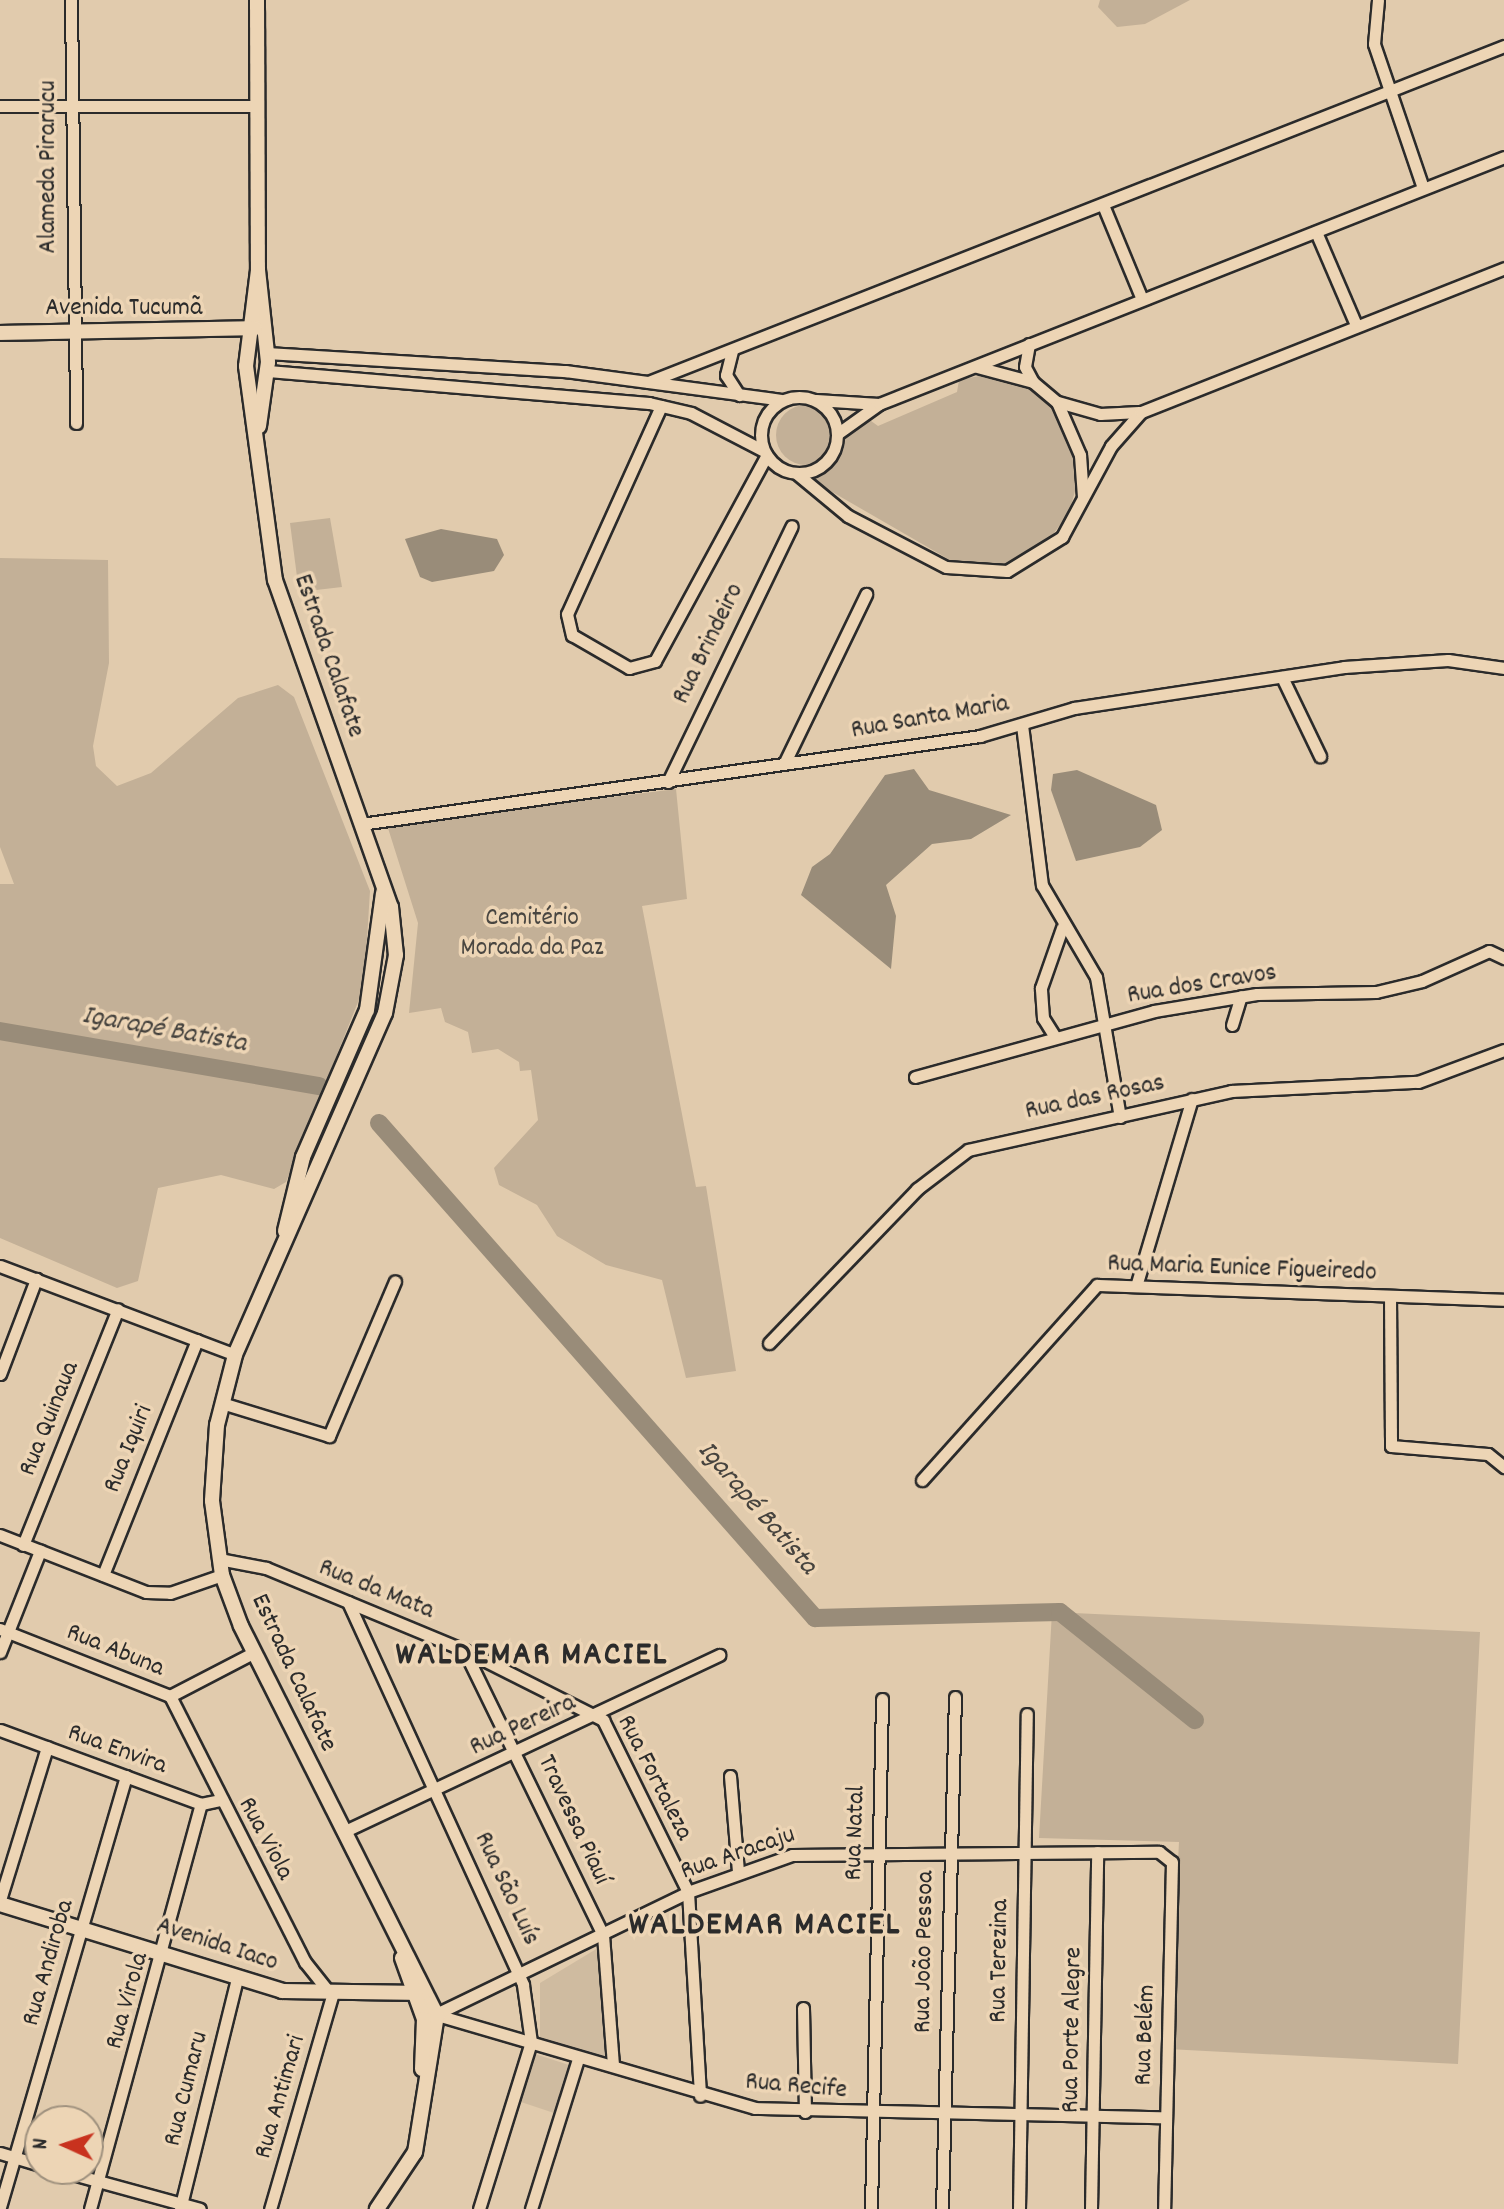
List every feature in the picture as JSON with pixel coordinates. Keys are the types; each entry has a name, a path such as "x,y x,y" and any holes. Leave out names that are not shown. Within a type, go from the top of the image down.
{"street":[{"name":"Alameda Pirarucu","path":"71,0 71,334 76,423"},
{"name":"Estrada Calafate","path":"257,0 258,270 268,353 268,377 259,428"},
{"path":"1378,0 1374,44 1423,188"},
{"path":"648,382 1504,46"},
{"path":"0,106 258,106"},
{"path":"796,473 827,460 837,434 879,404 1504,157"},
{"path":"1103,205 1142,299"},
{"path":"1316,232 1356,325"},
{"path":"1029,344 1025,367 1033,382 1057,402 1100,414 1141,412 1504,268"},
{"name":"Estrada Calafate","path":"258,270 248,332 248,379 259,428 275,580 394,917 396,969 355,1079 285,1232 235,1355 222,1403 219,1559 222,1575 253,1653 400,1946 431,2017"},
{"name":"Avenida Tucumã","path":"0,333 265,332"},
{"path":"732,351 726,375 739,395"},
{"path":"268,353 478,364 549,370 781,400 879,404"},
{"path":"477,391 478,364"},
{"path":"977,367 1033,382"},
{"path":"549,370 549,397"},
{"path":"248,379 268,377 661,406 766,453 796,473 848,516 968,573 1007,571 1038,557 1062,537 1120,433 1141,412"},
{"path":"661,406 567,614 572,635 629,668 655,661 766,453 764,418 781,400"},
{"path":"816,400 837,434"},
{"path":"1057,402 1080,455 1083,497"},
{"name":"Rua Brindeiro","path":"668,782 792,526"},
{"path":"784,764 866,594"},
{"name":"Rua Santa Maria","path":"361,824 784,764 1022,725 1074,708 1387,661 1504,668"},
{"path":"1282,677 1320,756"},
{"path":"1022,725 1042,885 1062,928 1096,977 1120,1117"},
{"name":"Estrada Calafate","path":"285,1232 303,1157 369,999 383,893"},
{"path":"1055,1037 1040,1000 1062,928"},
{"name":"Rua dos Cravos","path":"915,1077 1055,1037 1241,996 1376,992 1500,955"},
{"path":"1232,1025 1241,996"},
{"name":"Rua das Rosas","path":"769,1343 958,1154 1192,1099 1251,1089 1418,1082 1504,1050"},
{"path":"1137,1283 1192,1099"},
{"path":"0,1266 235,1355"},
{"path":"0,1374 36,1279"},
{"path":"222,1403 329,1436 395,1281"},
{"name":"Rua Maria Eunice Figueiredo","path":"922,1480 1086,1291 1137,1283 1504,1300"},
{"path":"1390,1296 1391,1446 1488,1454 1504,1467"},
{"name":"Rua Quinaua","path":"23,1545 118,1309"},
{"name":"Rua Iquiri","path":"103,1575 197,1340"},
{"path":"0,1535 157,1593 222,1575"},
{"path":"0,1652 4,1630 40,1551"},
{"name":"Rua da Mata","path":"219,1559 266,1568 464,1650 598,1716"},
{"name":"Rua São Luís","path":"348,1602 519,1970 531,2042 479,2209"},
{"name":"Rua Abuna","path":"4,1630 170,1696 253,1653"},
{"name":"Travessa Piauí","path":"464,1650 603,1935 613,2066"},
{"name":"Rua Pereira","path":"343,1832 598,1716 719,1655"},
{"name":"Rua Viola","path":"170,1696 220,1800 305,1962 332,1996"},
{"name":"Rua João Pessoa","path":"942,2209 955,1697"},
{"name":"Rua Natal","path":"871,2209 882,1699"},
{"name":"Rua Terezina","path":"1019,2209 1027,1714"},
{"name":"Rua Fortaleza","path":"598,1716 688,1892 700,2096"},
{"name":"Rua Envira","path":"0,1730 201,1804"},
{"path":"0,1902 47,1747"},
{"name":"Rua Andiroba","path":"0,2207 17,2158 126,1776"},
{"path":"730,1776 738,1871"},
{"path":"201,1804 220,1800"},
{"name":"Rua Virola","path":"104,2165 165,1952 201,1804"},
{"name":"Rua Aracaju","path":"431,2017 519,1970 603,1935 688,1892 738,1871 810,1852 1159,1852 1172,1862"},
{"name":"Rua Porte Alegre","path":"1091,2209 1095,2116 1097,1852"},
{"name":"Rua Belém","path":"1164,2209 1172,1862"},
{"name":"Avenida Iaco","path":"0,1902 80,1929 165,1952 237,1979 332,1996 418,1993"},
{"name":"Rua Cumaru","path":"181,2206 237,1979"},
{"name":"Rua Antimari","path":"270,2209 332,1996"},
{"path":"803,2008 805,2112"},
{"path":"377,2209 400,2179 423,2122 431,2017"},
{"name":"Rua Recife","path":"431,2017 613,2066 700,2096 805,2112 1165,2117"},
{"path":"531,2209 578,2059"},
{"path":"0,2153 24,2160"},
{"path":"104,2183 200,2209"},
{"name":"Rua Virola","path":"90,2209 98,2185"}],"shaded area":[{"path":"441,529 497,539 504,555 494,571 432,582 420,577 405,539"},
{"path":"914,769 929,790 1011,815 971,839 932,844 886,885 896,916 891,969 801,895 812,867 830,854 885,775"},
{"path":"1077,770 1156,805 1162,830 1140,847 1076,861 1051,790 1053,774"},
{"path":"598,1948 608,2054 603,2056 540,2038 540,1983"},
{"path":"535,2054 569,2065 554,2113 521,2102"}],"green space":[{"path":"1100,0 1190,0 1145,24 1117,27 1098,7"},
{"path":"979,376 1034,391 1059,414 1075,445 1078,480 1069,513 1048,541 1018,560 996,566 950,560 808,478 829,465 849,430 867,418 878,426 957,392 959,380"},
{"path":"806,405 827,414 836,435 827,456 806,465 785,456 776,435 785,414"},
{"path":"330,518 342,587 299,592 290,523"},
{"path":"0,558 108,560 109,663 93,746 96,766 117,786 151,773 238,698 278,685 294,697 370,891 364,987 286,1182 274,1189 221,1175 158,1188 138,1281 117,1288 0,1238 0,884 14,884 0,847"},
{"name":"Cemitério Morada da Paz","path":"676,789 687,899 642,906 696,1187 706,1186 736,1371 686,1378 662,1280 606,1265 557,1236 537,1205 499,1185 494,1168 538,1120 531,1070 520,1071 519,1062 498,1049 472,1053 468,1032 445,1022 441,1008 409,1013 418,923 387,825"},
{"path":"1052,1612 1480,1632 1458,2064 1168,2049 1179,1842 1039,1838"}],"waterway":[{"name":"Igarapé Batista","path":"0,1031 319,1086"},
{"name":"Igarapé Batista","path":"379,1123 815,1618 1060,1612 1195,1720"}],"district":[{"name":"WALDEMAR MACIEL","path":"532,1657"},
{"name":"WALDEMAR MACIEL","path":"765,1927"}]}
